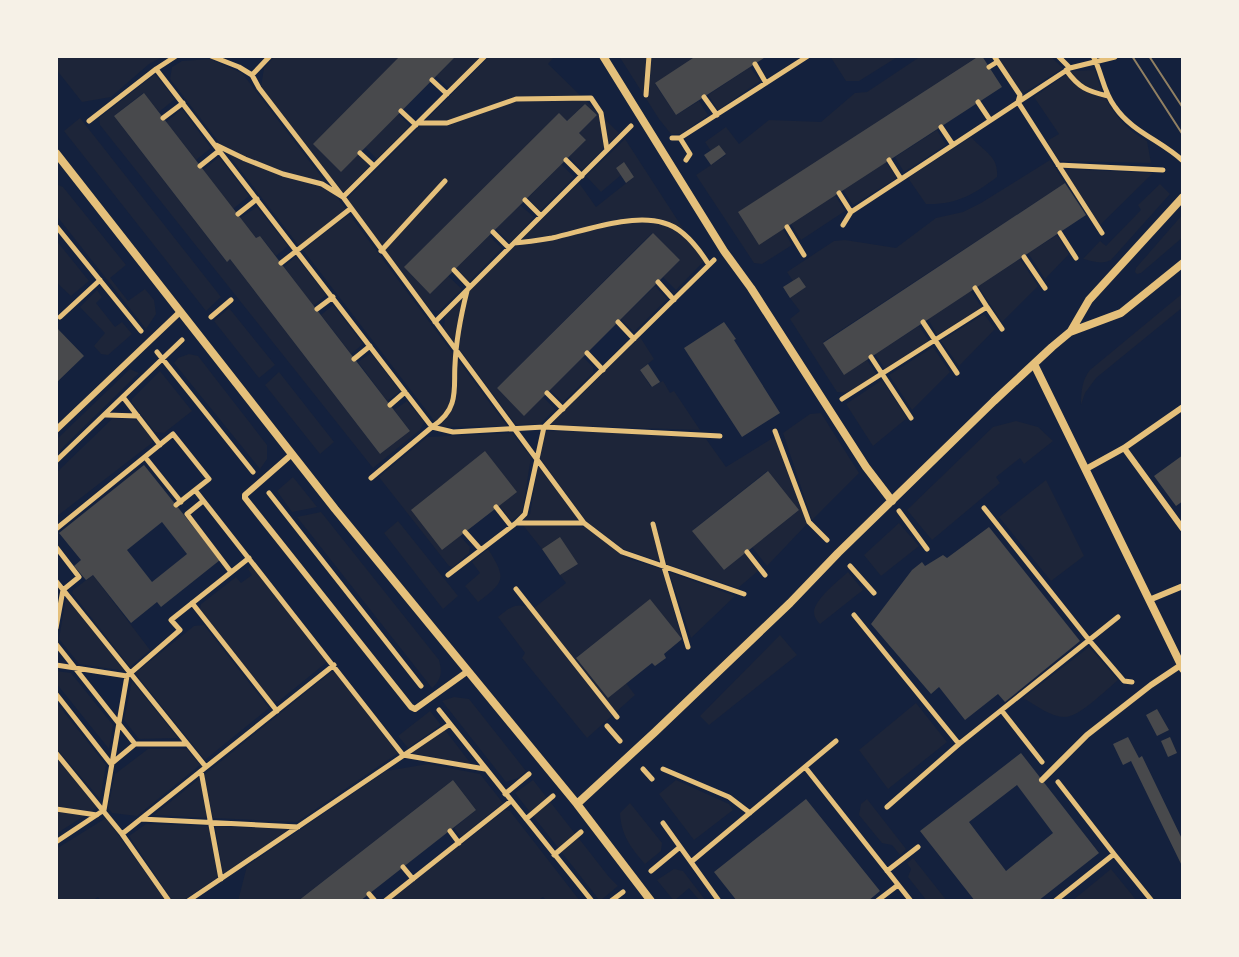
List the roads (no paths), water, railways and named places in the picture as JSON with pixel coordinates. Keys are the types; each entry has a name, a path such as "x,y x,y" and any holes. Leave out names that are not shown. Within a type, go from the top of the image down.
{"street":[{"path":"603,56 724,251 866,467 892,501"},
{"path":"56,153 292,454 577,804 651,901"},
{"path":"577,804 667,722 994,401 1070,332 1089,300 1183,197"},
{"path":"1070,332 1121,313 1183,263"},
{"path":"1034,364 1182,667"}],"lane":[{"path":"56,430 180,312"},
{"path":"1086,469 1124,448 1183,407"},
{"path":"1124,448 1183,529"},
{"path":"292,454 245,498 411,707 415,709 468,671"},
{"path":"1149,600 1183,586"},
{"path":"1174,651 1183,645"},
{"path":"1042,780 1087,735 1151,685 1182,667"}],"tram line":[{"path":"1132,56 1183,135"},
{"path":"1149,56 1183,108"}]}
